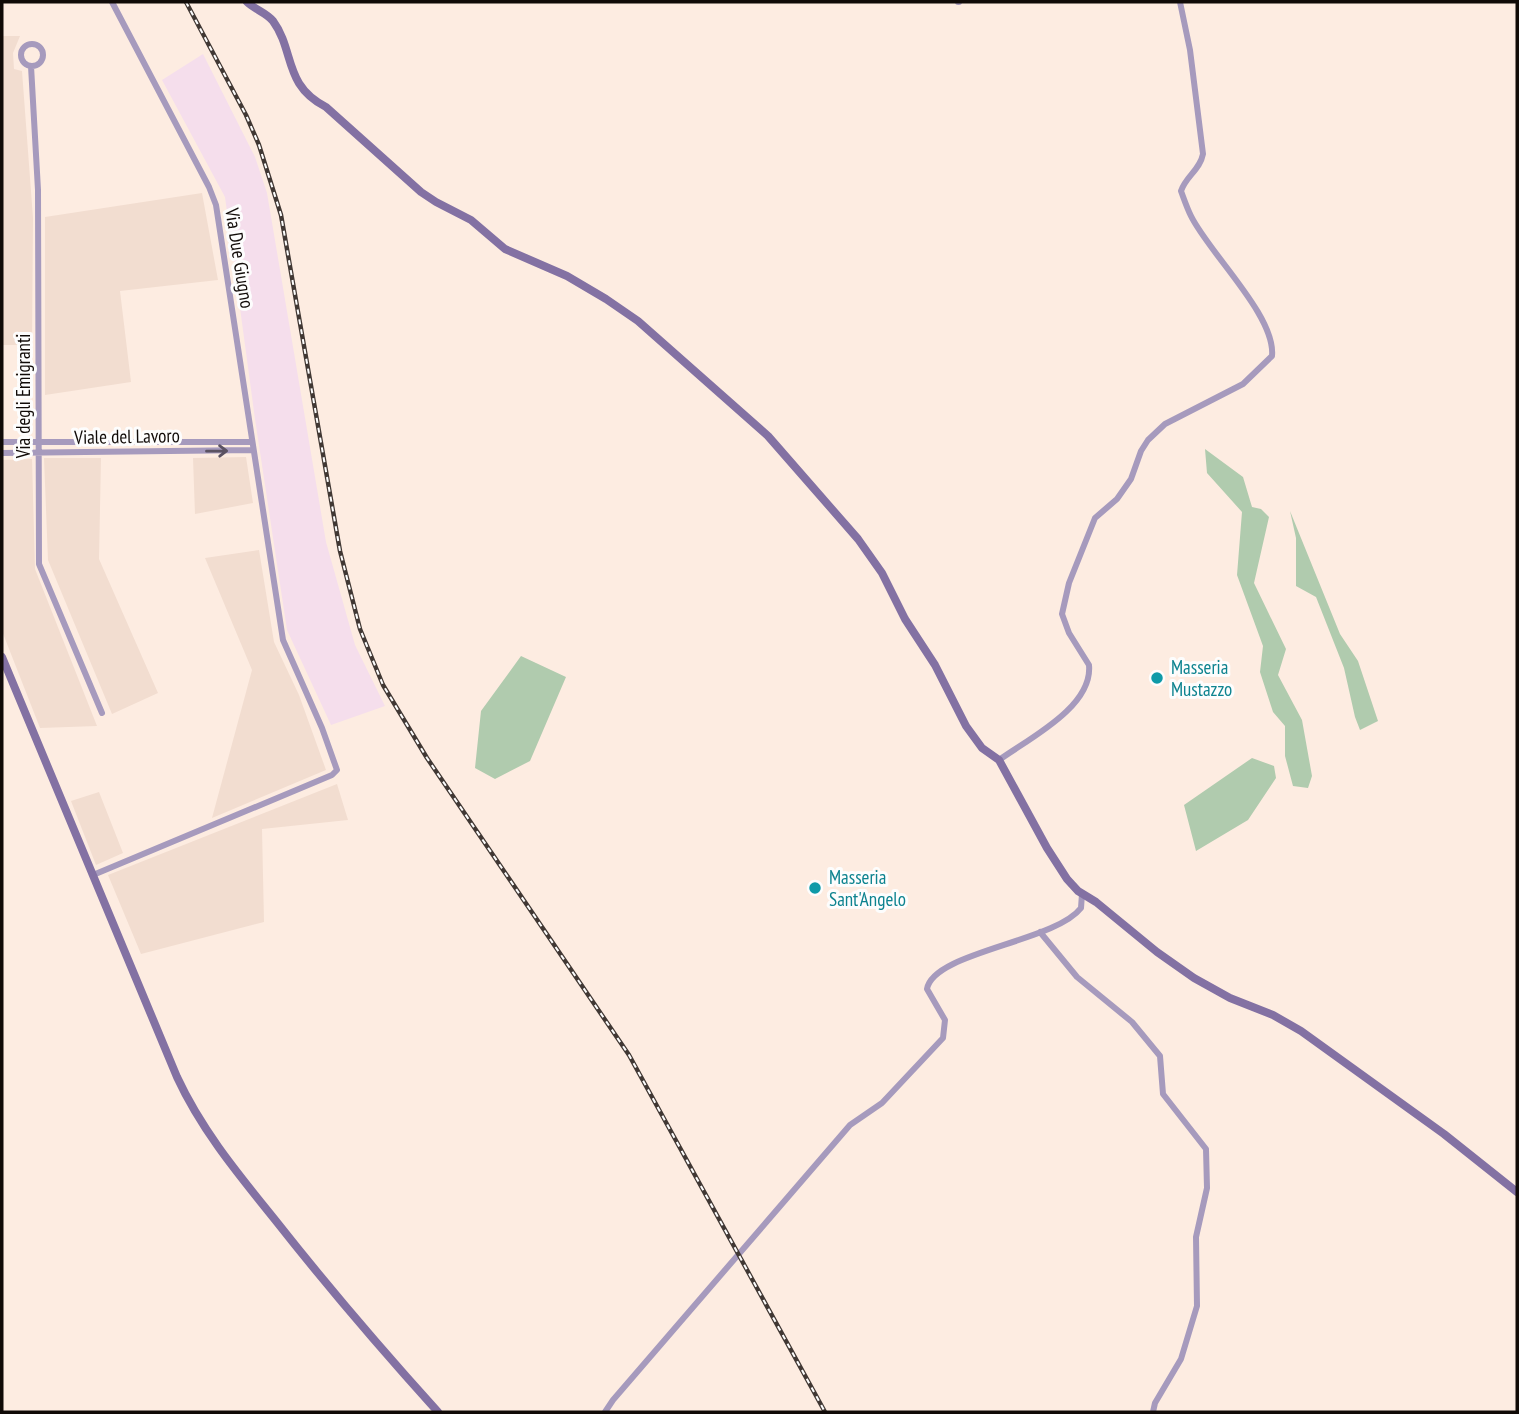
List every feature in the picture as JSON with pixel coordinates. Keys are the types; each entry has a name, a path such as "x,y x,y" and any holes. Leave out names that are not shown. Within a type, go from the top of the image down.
{"street":[{"name":"Via Due Giugno","path":"93,875 332,775 337,770 283,640 216,205 112,2"},
{"path":"247,2 272,20 290,68 303,89 421,192 471,220 505,249 567,276 638,321 768,436 858,539 882,573 905,619 935,665 967,726 982,748 999,760 1046,848 1067,879 1082,894 1194,978 1301,1031 1444,1134 1517,1192"},
{"path":"999,760 1070,709 1085,688 1089,665 1069,632 1062,614 1069,583 1095,517 1117,499 1131,479 1148,440 1165,424 1243,384 1272,356 1272,344 1260,316 1191,217 1181,191 1186,179 1201,162 1203,153 1190,50 1180,2"},
{"name":"Via degli Emigranti","path":"31,66 38,190 39,564 102,713"},
{"path":"2,442 251,442"},
{"name":"Viale del Lavoro","path":"2,453 253,450"},
{"path":"2,657 177,1077 200,1121 221,1153 341,1302 438,1412"},
{"path":"605,1412 850,1125 882,1102 943,1038 945,1020 927,989 931,979 954,963 1040,932 1077,912 1081,908 1082,894"},
{"path":"1040,932 1077,977 1132,1023 1160,1056 1163,1094 1206,1149 1207,1188 1196,1237 1197,1306 1181,1359 1155,1403 1153,1412"}],"shaded area":[{"path":"2,36 20,36 13,53 14,69 22,71 33,218 32,345 2,345"},
{"path":"203,54 255,157 267,193 326,542 355,645 385,706 331,725 287,630 225,197 162,80"},
{"path":"202,193 218,280 120,291 131,382 45,395 45,217"},
{"path":"246,457 253,503 195,514 193,458"},
{"path":"44,458 101,458 99,559 158,693 112,714 48,560"},
{"path":"32,459 35,569 97,726 40,728 2,631 2,460"},
{"path":"259,550 274,642 299,695 326,770 212,818 252,670 205,558"},
{"path":"337,784 348,820 262,829 264,922 141,954 108,875"},
{"path":"99,792 123,853 96,865 71,801"}],"green space":[{"path":"1205,449 1243,477 1252,507 1261,509 1269,517 1254,583 1286,649 1278,675 1302,720 1312,776 1308,788 1293,786 1285,756 1285,726 1273,712 1260,672 1263,646 1237,575 1242,512 1207,473"},
{"path":"1290,511 1340,634 1358,661 1378,721 1360,730 1344,668 1316,597 1296,586 1296,538"},
{"path":"521,656 566,677 530,761 495,779 475,768 481,711"},
{"path":"1252,758 1274,766 1276,778 1248,820 1196,851 1184,805"}],"railway":[{"path":"186,2 246,115 259,145 281,215 340,551 360,629 383,685 427,758 629,1055 825,1412"}],"place":[{"name":"Masseria Mustazzo","path":"1157,678"},
{"name":"Masseria Sant'Angelo","path":"815,888"}]}
